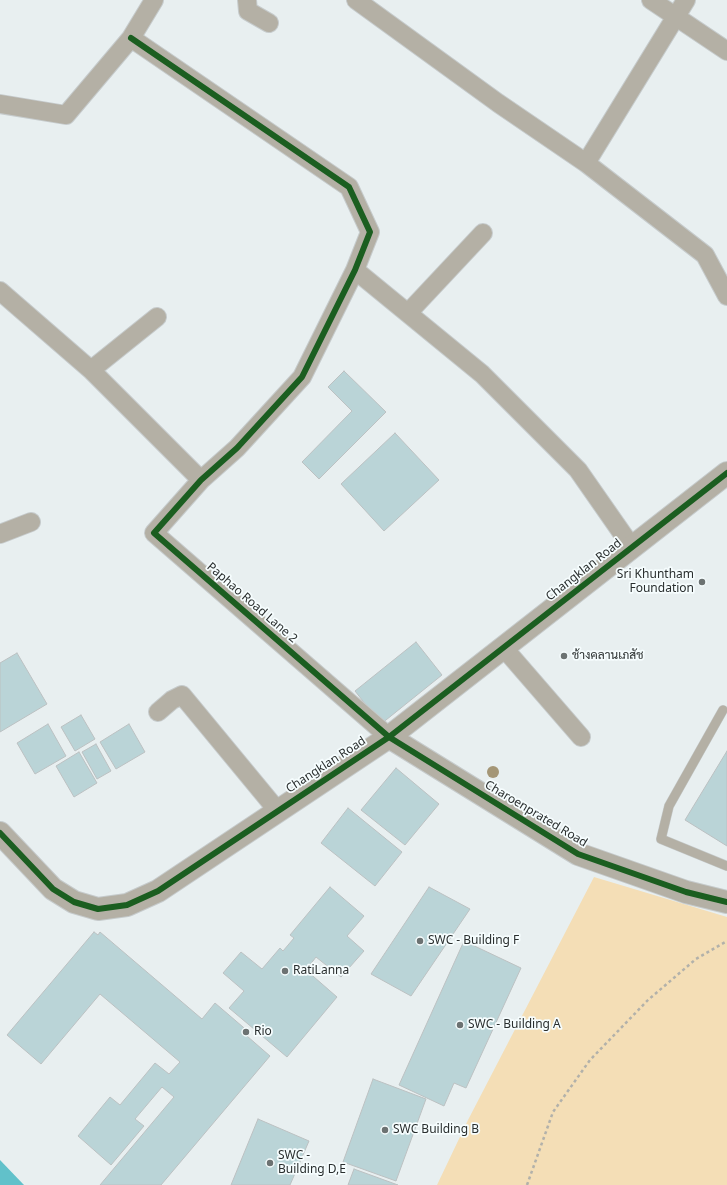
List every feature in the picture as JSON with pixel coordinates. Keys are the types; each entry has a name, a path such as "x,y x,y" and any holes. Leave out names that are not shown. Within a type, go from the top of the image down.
{"street":[{"path":"0,104 66,115 131,38 154,0"},
{"path":"247,0 248,11 269,23"},
{"path":"356,0 498,103 586,163 705,255 727,296"},
{"path":"651,0 727,51"},
{"path":"586,163 686,0"},
{"path":"0,291 91,370 201,480 237,448 302,377 355,270 370,232 349,187 131,38"},
{"path":"408,313 483,233"},
{"path":"355,270 482,374 578,470 631,546"},
{"path":"91,370 157,317"},
{"name":"Changklan Road","path":"0,833 53,889 74,902 98,909 126,905 158,891 389,736 631,546 727,473"},
{"name":"Paphao Road Lane 2","path":"201,480 154,533 389,736"},
{"path":"0,534 31,522"},
{"path":"503,647 581,737"},
{"path":"158,712 172,700 182,695 277,810"},
{"name":"Charoenprated Road","path":"389,736 578,854 686,892 727,902"}],"lane":[{"path":"723,710 669,806 661,839 727,866"}],"path":[{"path":"527,1185 553,1112 590,1060 648,1000 696,959 727,941"}],"shaded area":[{"path":"594,877 727,917 727,1185 437,1185 468,1120"}],"water":[{"path":"0,1160 24,1185 0,1185"}],"building":[{"path":"344,371 386,412 319,479 302,462 352,411 328,387"},
{"path":"395,433 439,480 384,531 341,484"},
{"path":"416,642 442,675 381,724 355,691"},
{"path":"17,653 47,704 0,732 0,663"},
{"path":"81,715 95,739 75,751 61,727"},
{"path":"48,724 66,756 35,774 17,743"},
{"path":"129,724 145,752 116,769 100,742"},
{"path":"96,744 111,771 97,779 82,752"},
{"path":"727,751 727,846 685,820"},
{"path":"79,752 97,783 74,797 56,766"},
{"path":"396,768 439,804 405,845 361,810"},
{"path":"348,808 402,852 375,886 321,843"},
{"path":"330,887 364,916 347,936 364,951 341,977 316,957 306,970 337,997 287,1057 229,1008 244,991 223,973 241,952 262,969 280,948 283,951 294,938 290,935"},
{"name":"SWC - Building F","path":"429,887 470,909 411,996 371,974"},
{"path":"94,932 98,935 100,932 202,1019 215,1003 250,1033 247,1036 270,1056 161,1185 100,1185 174,1097 162,1087 135,1119 144,1126 111,1165 78,1136 110,1097 120,1105 155,1063 169,1074 180,1062 100,994 41,1064 7,1035"},
{"name":"SWC - Building A","path":"464,941 521,968 466,1088 454,1083 444,1106 399,1085"},
{"name":"SWC Building B","path":"373,1079 426,1099 396,1181 343,1162"},
{"name":"SWC - Building D,E","path":"258,1119 309,1141 290,1185 231,1185"},
{"path":"354,1169 398,1185 348,1185"}],"cycle path":[{"path":"131,38 349,187 370,232 355,270 302,377 237,448 201,480 154,533 389,737 578,854 686,892 727,902"},
{"path":"0,833 53,889 74,902 98,909 127,905 158,891 389,737 727,473"}],"place":[{"name":"Sri Khuntham Foundation","path":"702,582"},
{"name":"ช้างคลานเภสัช","path":"564,656"},
{"name":"SWC - Building F","path":"420,941"},
{"name":"RatiLanna","path":"285,971"},
{"name":"SWC - Building A","path":"460,1025"},
{"name":"Rio","path":"246,1032"},
{"name":"SWC Building B","path":"385,1130"},
{"name":"SWC - Building D,E","path":"270,1163"}]}
